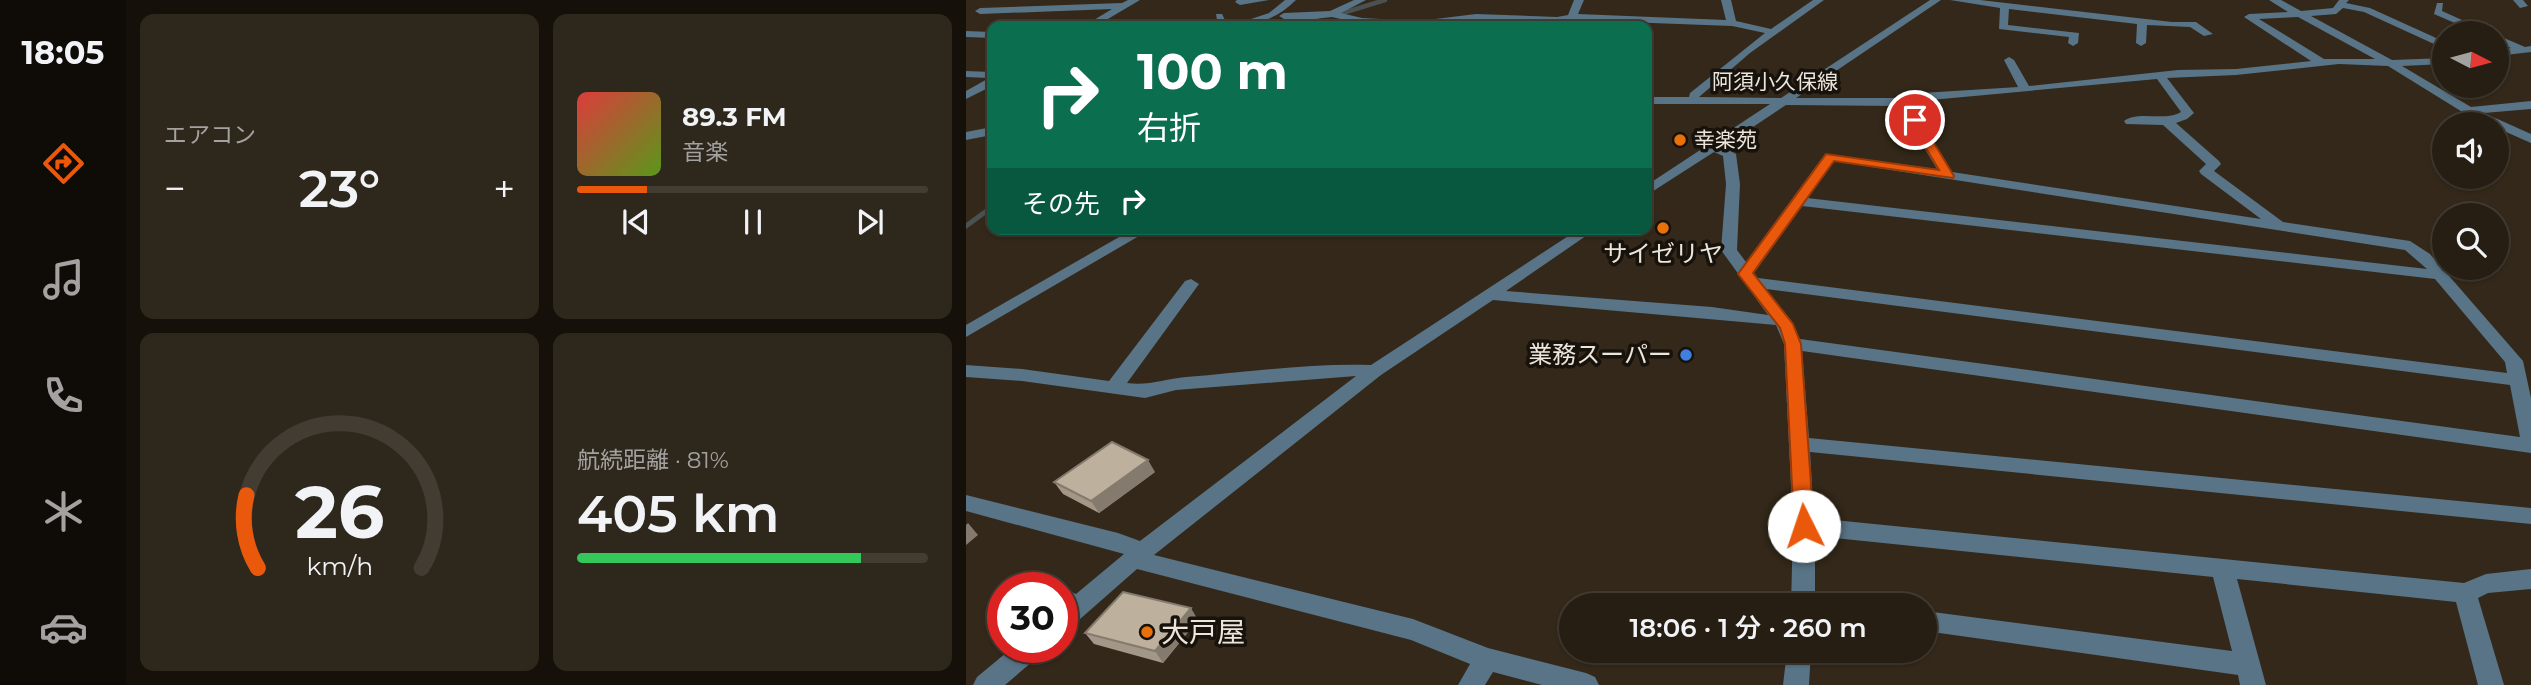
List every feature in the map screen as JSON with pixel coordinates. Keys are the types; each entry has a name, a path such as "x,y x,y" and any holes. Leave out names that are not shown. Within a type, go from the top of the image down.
{"street":[{"path":"993,0 977,14 1124,6"},
{"path":"1098,21 1135,0"},
{"path":"1242,0 1240,2 1264,0"},
{"path":"1252,21 1272,15 1292,0"},
{"path":"1335,15 1361,0"},
{"path":"1572,17 1579,0"},
{"path":"1726,0 1732,23"},
{"path":"1694,95 1772,32 1819,0"},
{"path":"1652,188 1936,0"},
{"path":"1955,0 2145,22 2192,24 2208,34"},
{"path":"2274,0 2390,63 2468,110 2531,139"},
{"path":"2237,18 2336,11 2342,2 2367,10 2432,40"},
{"path":"2440,5 2437,12 2458,21"},
{"path":"2005,6 2003,27 2075,35 2073,43"},
{"path":"2141,43 2149,15 2176,13"},
{"path":"1284,16 1335,15 1384,21"},
{"path":"1446,21 1476,17 1558,20 1572,17 1732,23 1772,32"},
{"path":"2249,17 2322,63"},
{"path":"966,34 987,35"},
{"path":"2510,43 2528,49"},
{"path":"2510,51 2528,49"},
{"path":"2009,60 2025,89"},
{"name":"阿須小久保線","path":"1652,100 1905,99 2322,63 2432,61"},
{"path":"966,74 987,75"},
{"path":"2130,121 2165,120 2184,117 2189,113 2160,76"},
{"path":"967,95 987,84"},
{"path":"967,95 987,95"},
{"path":"1905,99 1948,176"},
{"path":"2468,110 2531,105"},
{"path":"2165,120 2214,164 2206,171 2278,225"},
{"path":"966,136 987,132"},
{"path":"1713,147 1729,154 1732,184 1727,245 1748,278 1782,319 1793,344 1804,526 1803,593"},
{"path":"1748,278 1830,157 2410,246 2432,267"},
{"path":"1798,201 2432,274"},
{"path":"966,332 1134,235"},
{"path":"1078,600 1375,371 1580,235"},
{"path":"1748,278 2521,368"},
{"path":"1793,344 2531,444 2521,368 2445,280"},
{"path":"1114,388 1191,284"},
{"path":"1490,295 1712,312 1755,319 1782,319"},
{"path":"966,371 1022,375 1145,392 1176,384 1336,370 1375,371"},
{"path":"1799,444 2531,516"},
{"path":"966,503 1118,542 1138,555 1413,630 1487,659 1586,685"},
{"path":"1804,526 2465,593 2486,584 2531,579"},
{"path":"1937,623 2250,675 2222,568"},
{"path":"2465,593 2491,685"},
{"path":"1471,685 1487,659"},
{"path":"986,685 1012,663"},
{"path":"1796,685 1798,663"}],"building":[{"path":"1112,442 1148,460 1091,501 1054,482"},
{"name":"大戸屋","path":"1123,592 1191,608 1155,651 1085,633"}],"waterway":[{"path":"1336,15 1385,0"},
{"path":"1305,21 1317,18"},
{"path":"966,226 987,211"}],"place":[{"name":"幸楽苑","path":"1680,140"},
{"name":"サイゼリヤ","path":"1663,228"},
{"name":"業務スーパー","path":"1686,355"},
{"name":"大戸屋","path":"1147,632"}],"route":[{"path":"1804,526 1793,344 1782,319 1745,274 1830,157 1948,176 1915,120"}]}
